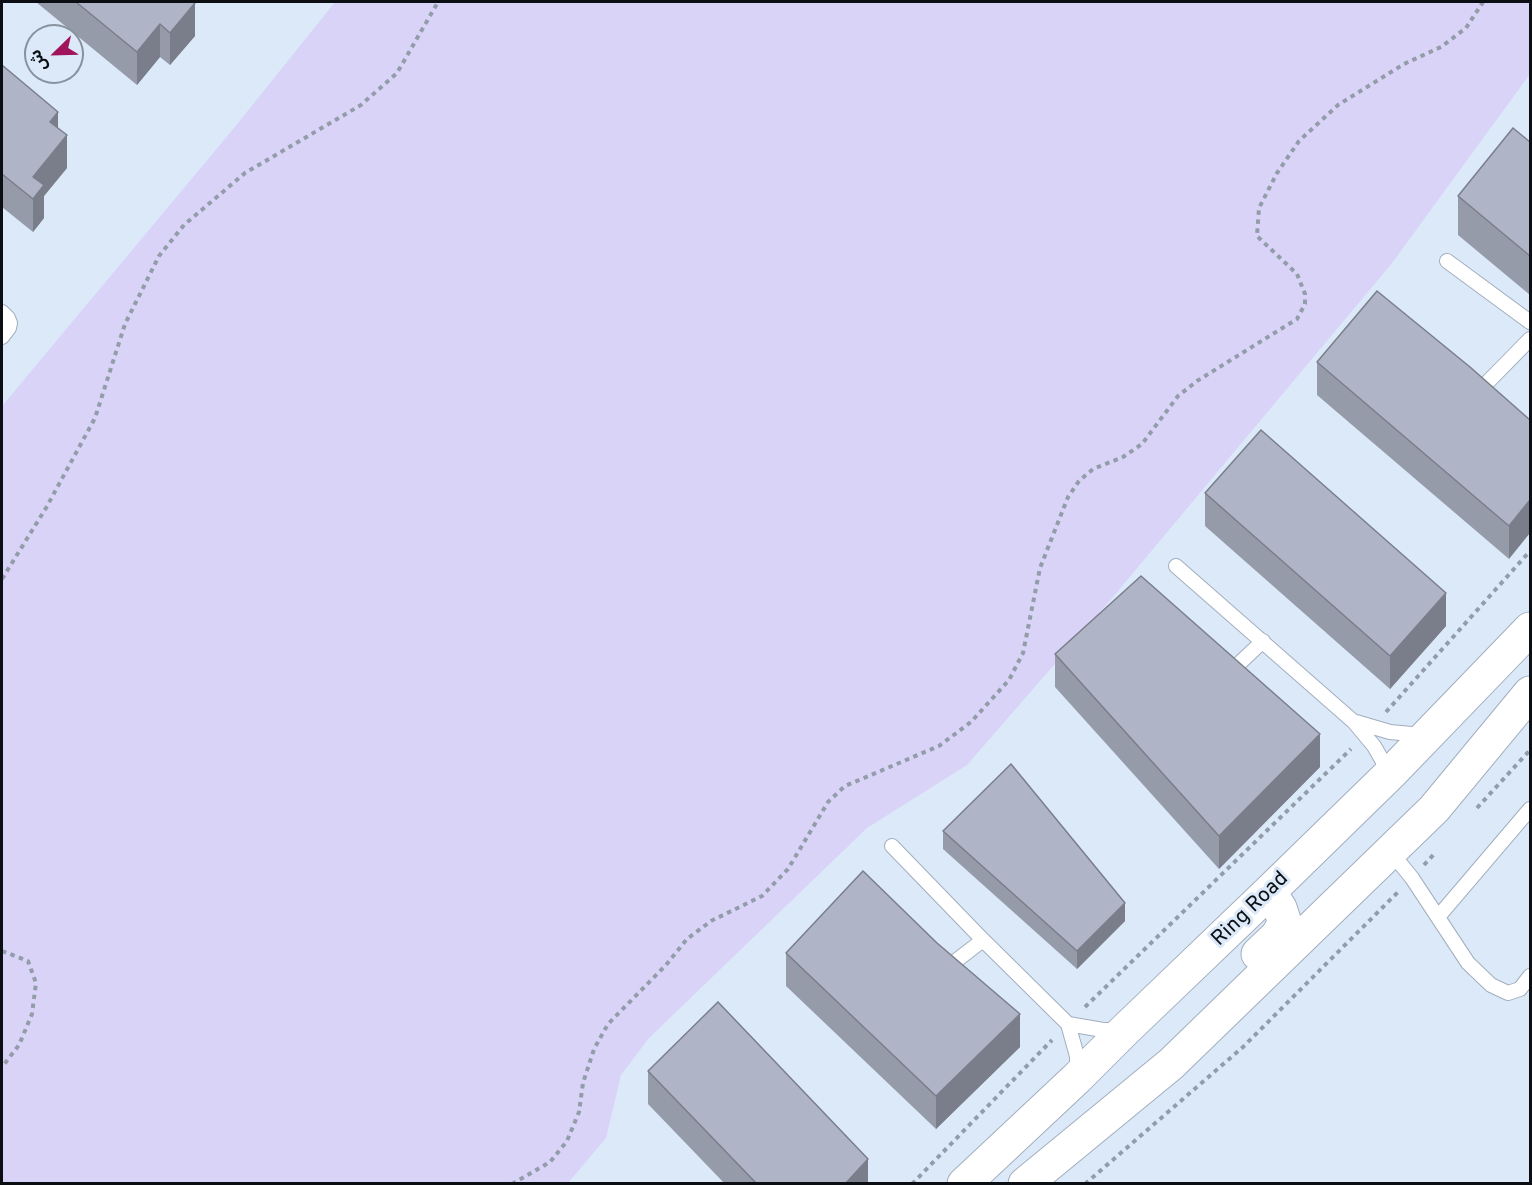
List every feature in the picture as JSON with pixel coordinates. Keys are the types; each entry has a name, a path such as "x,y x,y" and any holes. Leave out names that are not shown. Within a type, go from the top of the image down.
{"street":[{"name":"Ring Road","path":"964,1184 1077,1078 1390,774 1530,629"},
{"path":"1025,1184 1171,1064 1434,809 1530,693"},
{"path":"1171,1064 1169,1046 1179,1030 1282,930 1284,915 1269,892"}],"lane":[{"path":"1447,261 1530,322"},
{"path":"2,312 10,323 2,337"},
{"path":"1470,400 1530,339"},
{"path":"1176,566 1354,722 1368,731 1428,735"},
{"path":"1221,681 1263,641"},
{"path":"1368,731 1390,774"},
{"path":"1438,917 1530,810"},
{"path":"892,846 1068,1024 1077,1056 1077,1078"},
{"path":"1390,850 1412,878 1468,963 1491,985 1508,993 1520,989 1530,976"},
{"path":"937,975 983,940"},
{"path":"1068,1024 1103,1030 1125,1030"}],"path":[{"path":"2,579 46,508 95,418 125,324 159,256 184,225 245,173 361,105 397,73 438,2"},
{"path":"512,1184 550,1162 567,1141 579,1112 583,1083 594,1049 608,1024 666,965 687,939 711,921 762,896 788,869 828,802 844,786 939,746 971,722 1009,680 1023,653 1040,568 1068,497 1079,481 1093,469 1124,457 1142,444 1178,396 1197,381 1298,319 1305,304 1305,294 1297,274 1257,236 1259,208 1277,173 1299,141 1338,105 1404,64 1441,47 1466,28 1483,2"},
{"path":"912,1184 1068,1024 1368,731 1530,551"},
{"path":"1475,810 1530,750"},
{"path":"1085,1184 1243,1047 1436,852"},
{"path":"2,951 28,961 36,983 32,1014 19,1045 2,1067"}],"shaded area":[{"path":"335,2 1530,2 1530,74 1392,263 1113,597 967,765 867,828 649,1038 621,1075 606,1138 568,1183 2,1184 2,406 234,128"}],"building":[{"path":"76,2 195,3 170,33 160,24 137,52"},
{"path":"2,65 58,112 50,122 67,135 33,177 44,185 33,199 2,174"},
{"path":"1513,128 1530,142 1530,256 1458,196"},
{"path":"1377,291 1470,367 1530,420 1530,500 1509,526 1317,362"},
{"path":"1261,430 1446,593 1390,656 1205,493"},
{"path":"1141,576 1320,734 1219,836 1055,654"},
{"path":"1011,764 1125,903 1077,951 943,831"},
{"path":"863,871 937,943 1020,1014 936,1096 786,953"},
{"path":"718,1002 868,1159 845,1184 757,1184 648,1071"}]}
